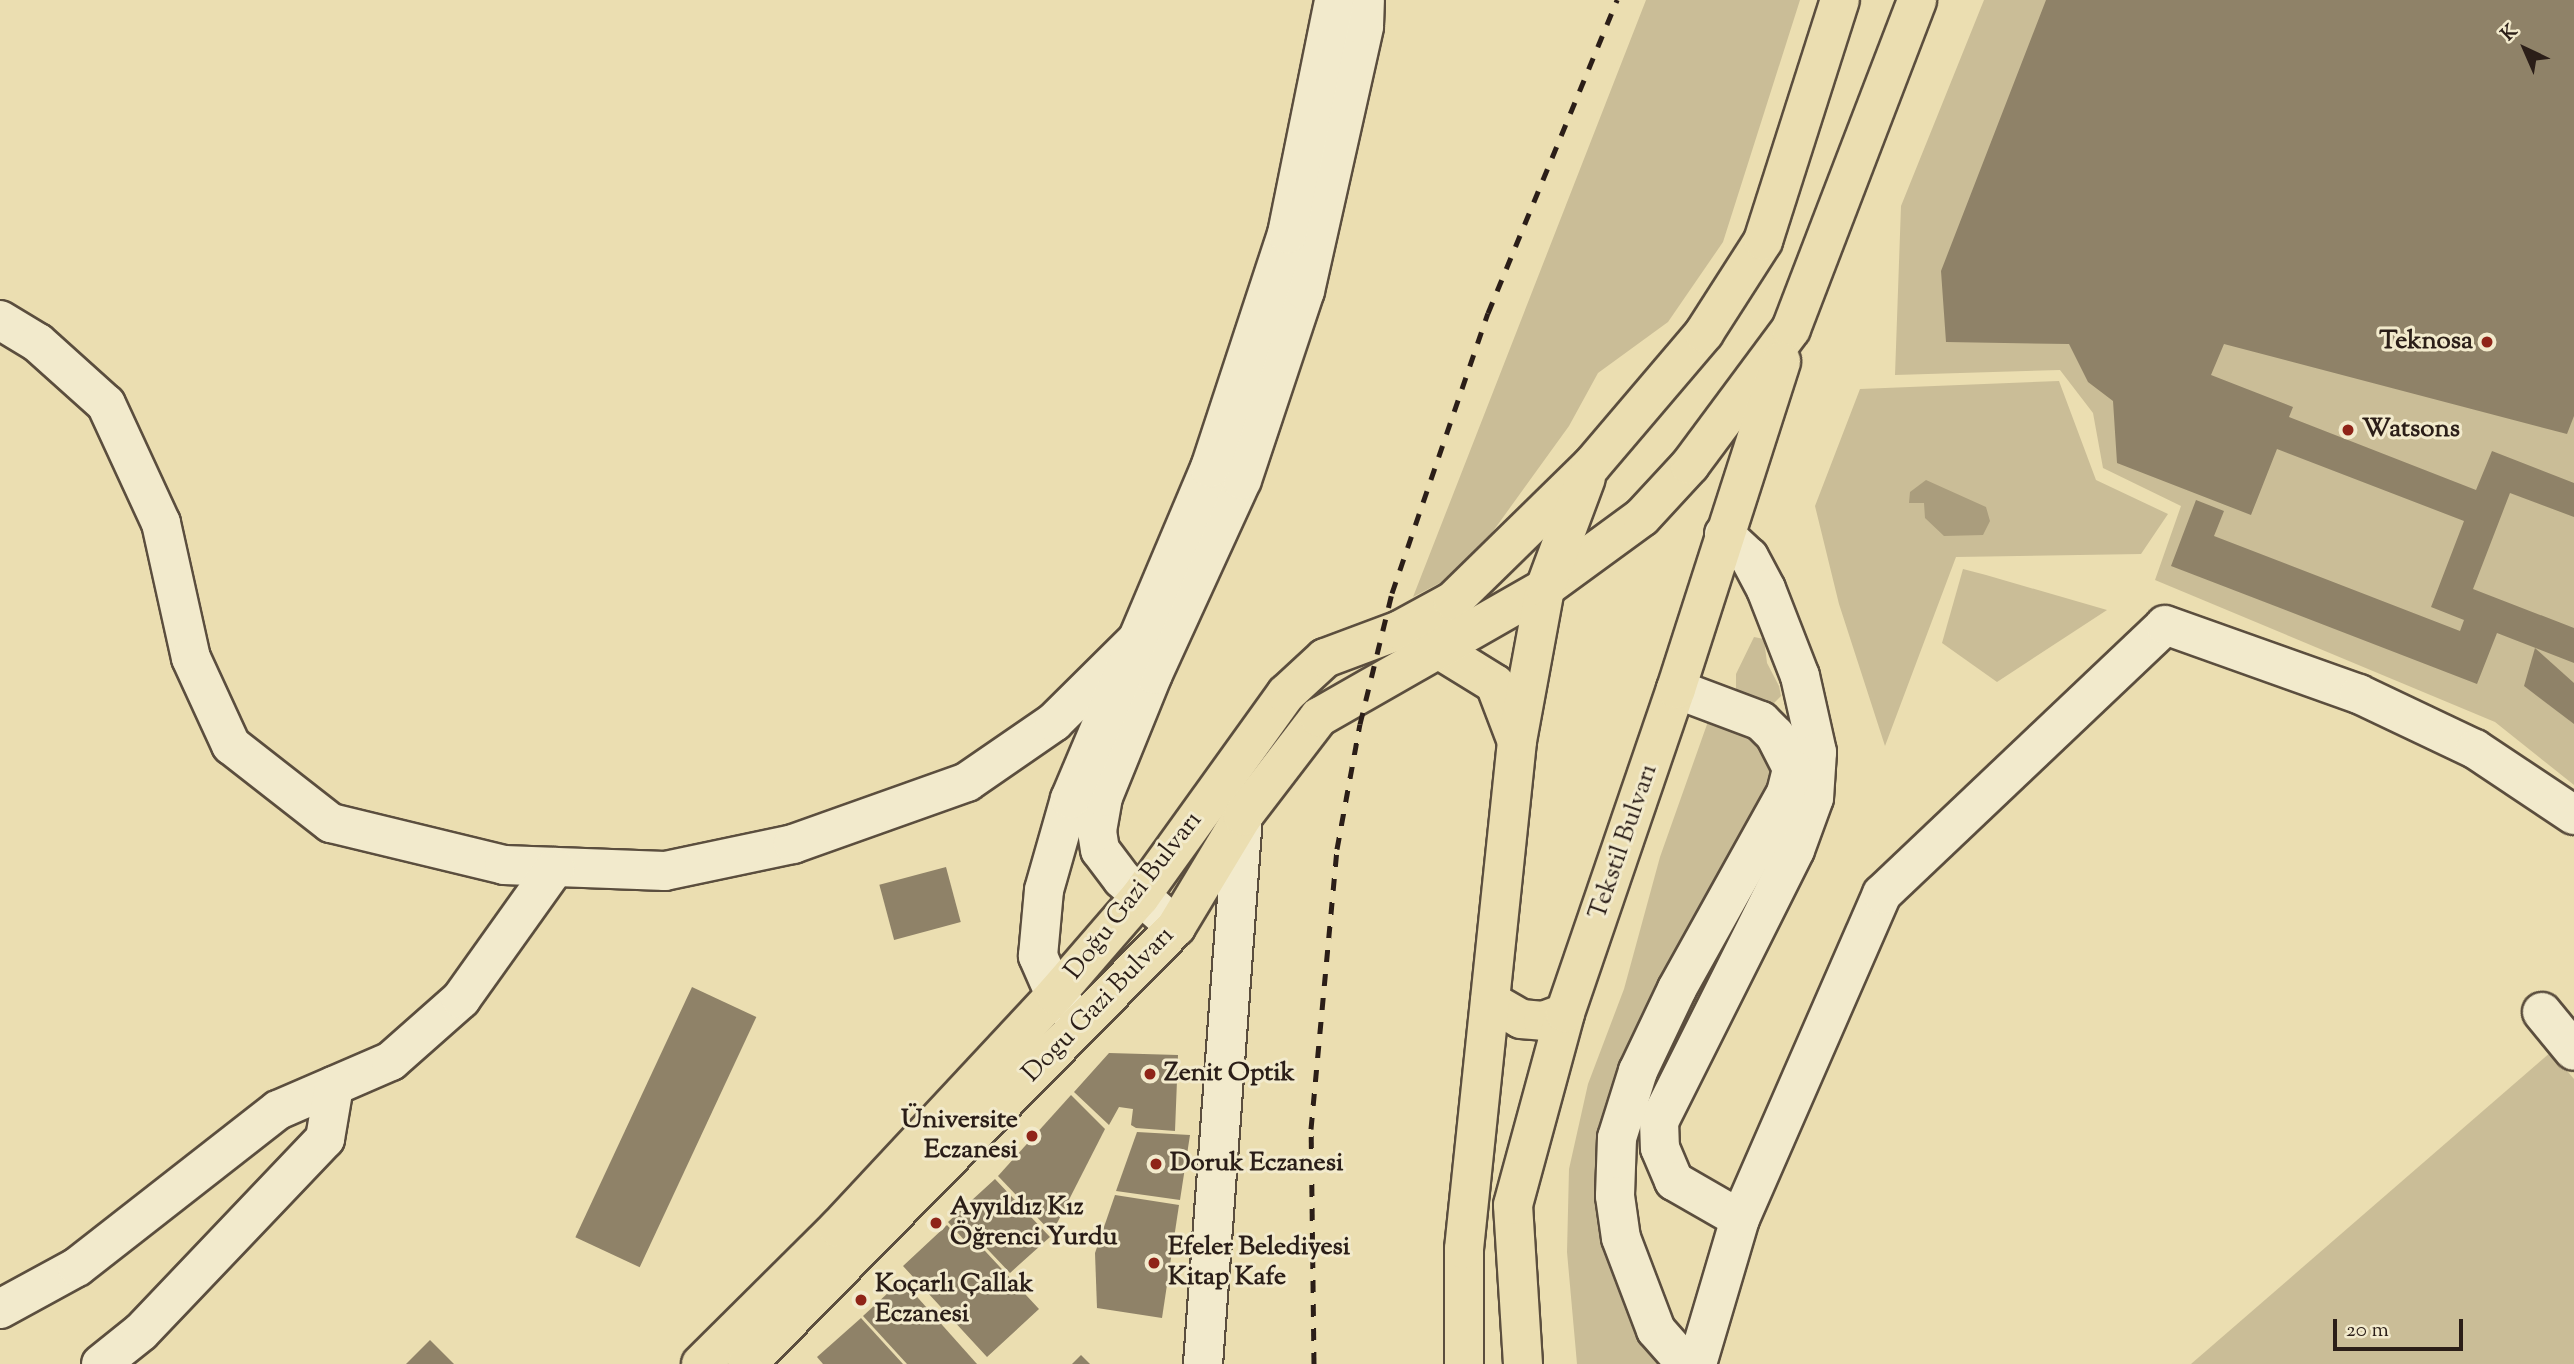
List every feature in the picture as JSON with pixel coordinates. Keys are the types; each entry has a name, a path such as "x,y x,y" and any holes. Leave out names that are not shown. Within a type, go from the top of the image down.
{"main road":[{"path":"1464,1364 1464,1249 1517,741 1545,588 1591,466 1704,333 1763,240 1840,0"},
{"path":"1791,329 1917,0"},
{"name":"Tekstil Bulvarı","path":"1523,1364 1513,1205 1565,1013 1676,689 1791,329"},
{"name":"Dogu Gazi Bulvarı","path":"747,1364 1083,1025 1176,927 1243,816 1319,717 1545,588 1643,517 1690,465 1791,329"},
{"name":"Doğu Gazi Bulvarı","path":"701,1364 838,1228 1055,995 1140,897 1286,694 1325,658 1400,630 1453,601 1591,466"},
{"path":"1440,650 1495,684 1517,741"},
{"path":"1490,1001 1521,1019 1543,1021 1565,1013"}],"street":[{"path":"1083,1025 1055,995 1038,956 1044,890 1070,799 1210,468 1287,234 1334,0"},
{"path":"1176,927 1140,897 1100,850 1097,831 1103,797 1153,674 1242,481 1305,291 1364,26 1365,0"},
{"path":"0,320 38,343 106,404 161,523 191,658 231,745 331,823 504,865 665,871 793,844 967,782 1054,722 1139,638"},
{"path":"1724,534 1749,557 1766,589 1800,676 1817,752 1814,798 1795,850 1659,1121 1660,1148 1674,1181 1740,1219"},
{"path":"1697,1364 1740,1219 1882,894 2165,625 2359,694 2475,749 2574,815"},
{"path":"1676,689 1761,721 1775,735 1792,769 1786,793 1677,989 1638,1071 1618,1138 1615,1196 1621,1238 1656,1330 1686,1364"},
{"path":"1202,1363 1243,816"},
{"path":"0,1309 77,1267 278,1110 391,1061 461,999 555,866"},
{"path":"2542,1012 2574,1051"},
{"path":"101,1364 141,1332 325,1139 334,1086"}],"shaded area":[{"path":"1646,0 1800,0 1723,242 1668,322 1598,373 1569,426 1465,570 1413,597"},
{"path":"1984,0 2574,0 2574,785 2495,722 2155,580 2181,506 2103,468 2093,413 2060,370 1895,375 1901,206"},
{"path":"2059,381 2096,480 2168,514 2141,554 1956,557 1885,746 1839,604 1815,506 1860,389"},
{"path":"1926,480 1986,507 1990,521 1983,535 1944,536 1925,518 1924,503 1909,503 1910,492"},
{"path":"1963,569 2107,610 1997,682 1942,643"},
{"path":"1754,637 1764,639 1767,663 1779,686 1781,696 1773,704 1736,692 1736,674"},
{"path":"1711,713 1729,715 1785,767 1613,1135 1666,1364 1577,1364 1567,1252 1569,1169 1588,1084 1624,989 1660,857"},
{"path":"2551,1052 2574,1079 2574,1364 2191,1364"}],"building":[{"path":"2046,0 2574,0 2574,416 2567,434 2224,344 2211,375 2293,407 2289,417 2476,490 2492,451 2574,483 2574,517 2510,493 2473,589 2574,628 2574,663 2497,633 2477,684 2171,566 2196,500 2224,511 2214,536 2460,631 2464,620 2431,607 2464,521 2277,449 2251,515 2117,463 2113,401 2088,382 2069,344 1946,342 1941,271"},
{"path":"2535,648 2574,683 2574,724 2524,686"},
{"path":"946,867 961,922 894,940 879,885"},
{"path":"692,987 756,1017 640,1267 575,1237"},
{"path":"1109,1053 1178,1055 1175,1131 1136,1128 1131,1125 1133,1109 1119,1107 1109,1125 1074,1092"},
{"path":"1071,1095 1105,1129 1052,1233 998,1176"},
{"path":"1137,1132 1190,1135 1180,1200 1116,1191"},
{"path":"995,1179 1050,1237 1010,1273 974,1235 966,1242 948,1222"},
{"path":"1115,1195 1179,1205 1162,1318 1097,1308 1095,1253"},
{"path":"947,1225 965,1245 973,1238 1039,1309 987,1357 903,1266"},
{"path":"902,1280 977,1364 907,1364 863,1316"},
{"path":"861,1318 903,1364 823,1364 817,1357"},
{"path":"430,1340 454,1364 406,1364"},
{"path":"1081,1355 1090,1364 1072,1364"}],"railway":[{"path":"1314,1364 1311,1129 1337,849 1360,724 1392,593 1488,313 1617,0"}],"place":[{"name":"Teknosa","path":"2487,342"},
{"name":"Watsons","path":"2348,430"},
{"name":"Zenit Optik","path":"1150,1074"},
{"name":"Üniversite Eczanesi","path":"1032,1136"},
{"name":"Doruk Eczanesi","path":"1156,1164"},
{"name":"Ayyıldız Kız Öğrenci Yurdu","path":"936,1223"},
{"name":"Efeler Belediyesi Kitap Kafe","path":"1154,1263"},
{"name":"Koçarlı Çallak Eczanesi","path":"861,1300"}]}
